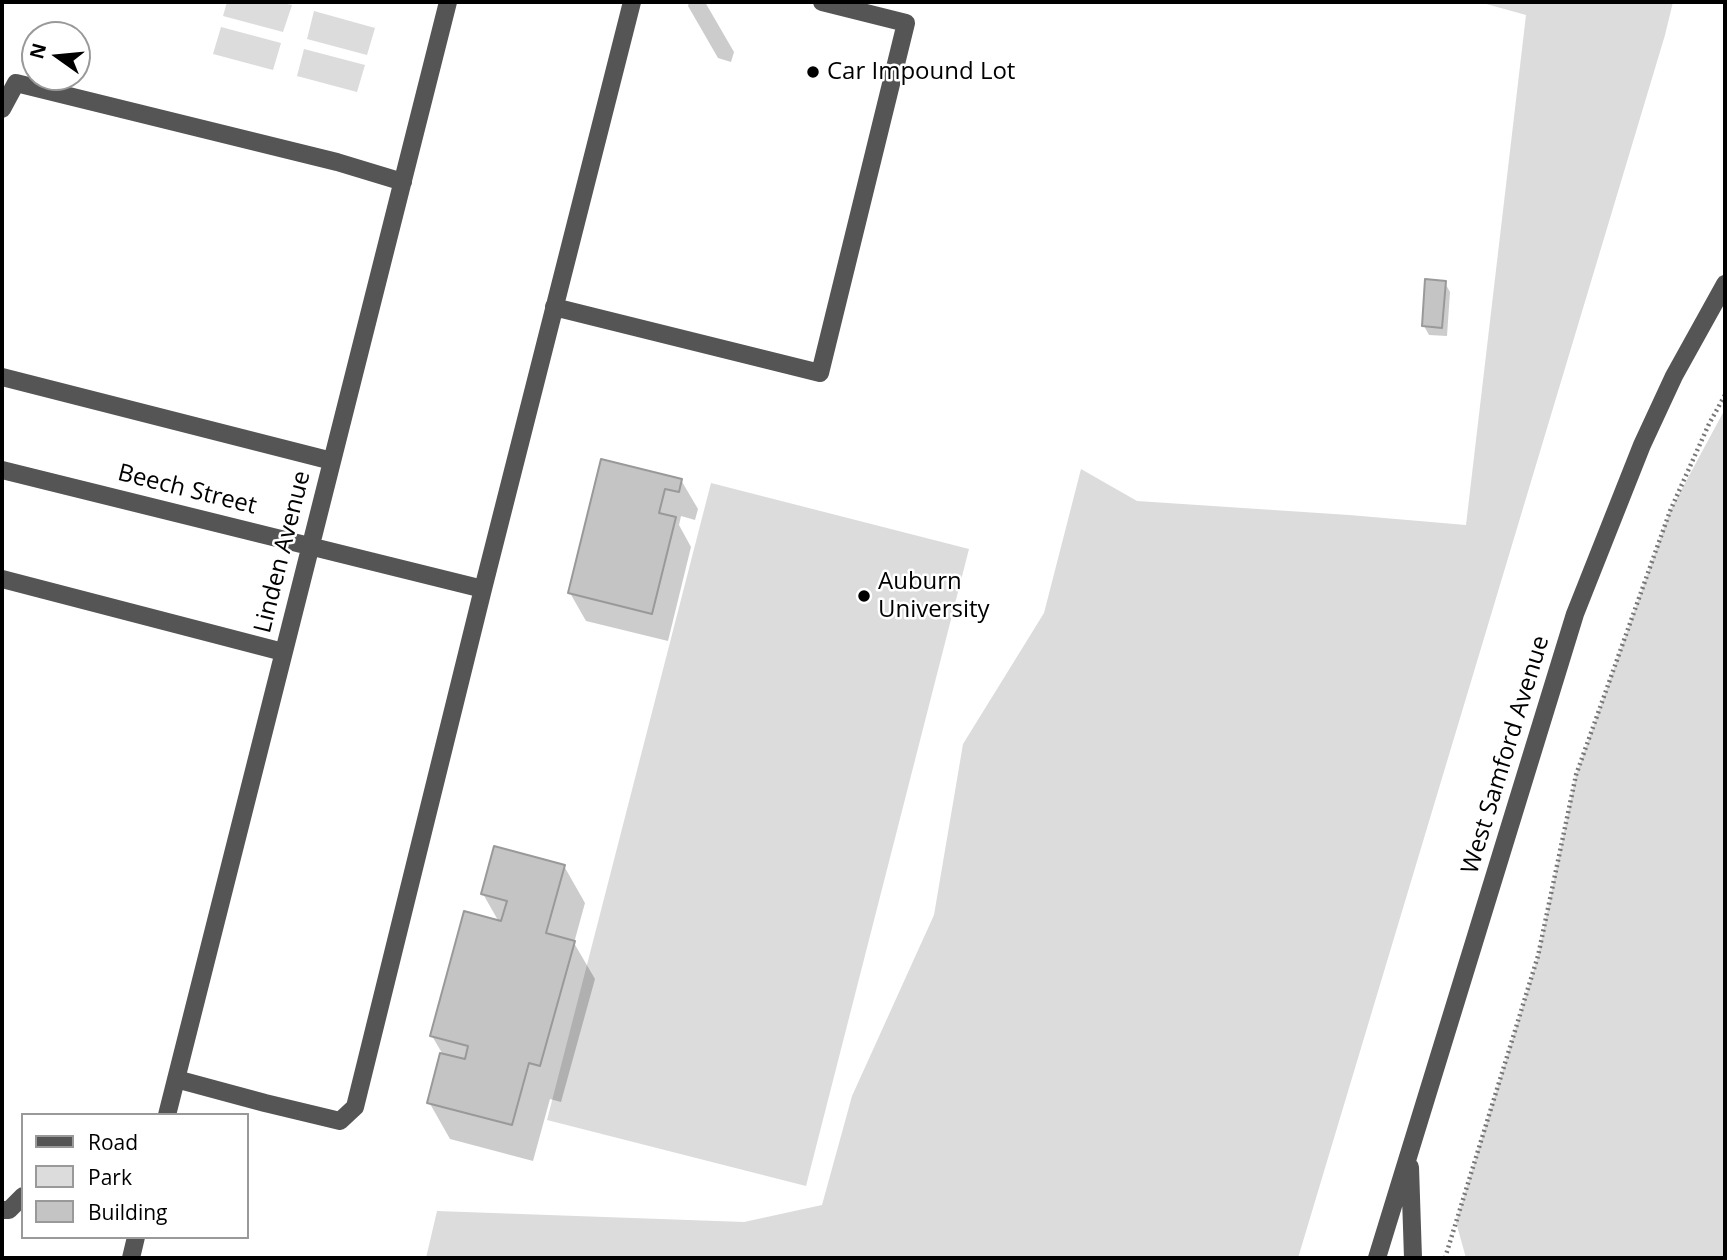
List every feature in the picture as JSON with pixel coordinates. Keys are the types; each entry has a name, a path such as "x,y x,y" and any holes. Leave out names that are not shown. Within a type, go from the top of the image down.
{"street":[{"name":"Linden Avenue","path":"168,1113 448,2"},
{"path":"176,1079 340,1121 355,1107 632,2"},
{"path":"554,307 820,373 906,23 822,2"},
{"path":"2,109 16,83 337,162 403,181"},
{"name":"West Samford Avenue","path":"1377,1258 1575,614 1642,445 1674,376 1725,284"},
{"path":"2,377 332,461"},
{"name":"Beech Street","path":"2,470 483,589"},
{"path":"2,579 283,652"},
{"path":"1410,1152 1413,1258"},
{"path":"2,1210 9,1210 21,1198"},
{"path":"131,1258 136,1239"}],"path":[{"path":"1445,1258 1538,956 1576,775 1670,511 1725,395"}],"green space":[{"path":"227,2 278,2 292,5 283,32 223,16"},
{"path":"1479,2 1673,2 1298,1258 426,1258 437,1211 744,1222 822,1205 852,1096 934,915 963,744 1044,613 1081,469 1137,501 1466,525 1526,15"},
{"path":"314,11 375,28 367,55 307,39"},
{"path":"221,27 281,43 273,70 213,54"},
{"path":"304,49 365,65 357,92 297,76"},
{"path":"1725,409 1725,1258 1466,1258 1456,1222 1538,956 1576,775 1670,511"},
{"path":"711,483 969,549 806,1186 547,1120"}],"building":[{"path":"1425,279 1446,281 1442,328 1422,326"},
{"path":"601,459 682,479 679,492 665,489 659,513 676,517 652,614 568,593"},
{"path":"494,846 565,865 546,933 575,941 540,1066 529,1063 512,1125 427,1103 440,1053 465,1059 468,1046 430,1036 464,911 501,921 507,901 481,894"}],"place":[{"name":"Car Impound Lot","path":"813,72"},
{"name":"Auburn University","path":"864,596"}]}
